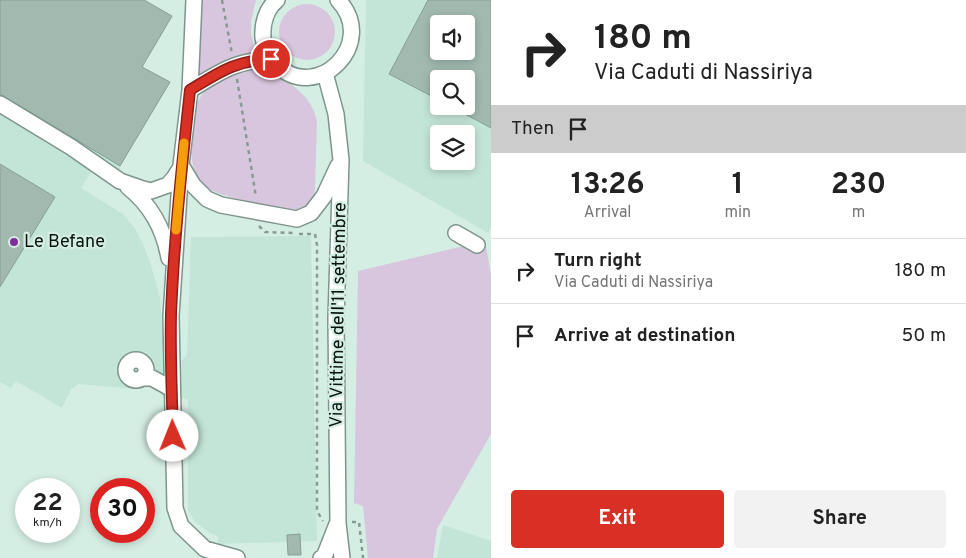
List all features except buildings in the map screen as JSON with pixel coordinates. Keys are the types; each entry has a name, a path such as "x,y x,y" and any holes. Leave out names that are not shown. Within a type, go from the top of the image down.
{"street":[{"path":"194,0 190,90 181,165 173,277 171,360 174,501 181,526 205,549 237,558"},
{"path":"277,0 265,17 262,31 264,46 271,59 282,69 295,75 310,77 324,73 340,61 345,56 350,44 352,31 350,18 338,0"},
{"path":"190,90 229,67 252,60 271,59"},
{"name":"Via Vittime dell'11 settembre","path":"324,73 336,114 341,160 336,318 338,523 342,558"},
{"path":"0,104 71,147 120,181 148,205 155,216 167,245 173,277"},
{"path":"181,165 193,185 207,199 221,205 297,219 311,213 324,196 341,160"},
{"path":"120,181 151,190 161,188 174,178 181,165"},
{"path":"456,232 477,245"},
{"path":"171,360 152,365 143,370 152,378 172,389"},
{"path":"321,558 324,557 338,523"}],"path":[{"path":"222,0 233,60"},
{"path":"236,71 257,206"},
{"path":"256,224 265,232 315,234 317,245 317,511 325,524 359,522 363,558"}],"shaded area":[{"path":"0,0 148,0 147,2 172,16 142,67 170,82 120,166 120,181 117,187 91,172 81,188 123,214 134,227 143,244 160,298 164,353 179,364 187,355 191,237 311,236 317,541 218,544 218,536 210,533 195,522 188,510 188,400 179,397 161,396 160,391 152,384 136,389 79,384 71,389 62,408 16,381 11,388 0,382"},
{"path":"201,0 256,0 251,21 251,34 256,53 198,79"},
{"path":"366,0 491,0 491,227 488,233 363,161"},
{"path":"307,4 318,6 327,12 333,21 335,32 333,43 327,52 318,58 307,60 296,58 287,52 281,43 279,32 281,21 287,12 296,6"},
{"path":"250,67 283,79 301,93 314,111 317,122 315,190 312,202 307,208 301,210 290,209 244,201 211,190 197,176 192,161 192,143 196,111 200,98 218,80"},
{"path":"485,241 491,275 491,434 437,529 433,558 368,558 363,506 354,503 358,271"},
{"path":"443,525 491,541 491,558 437,558"}],"slow traffic":[{"path":"176,230 184,143"}],"place":[{"name":"Le Befane","path":"14,242"}],"route":[{"path":"173,436 171,316 181,165 190,90 229,67 252,60 271,59"}]}
